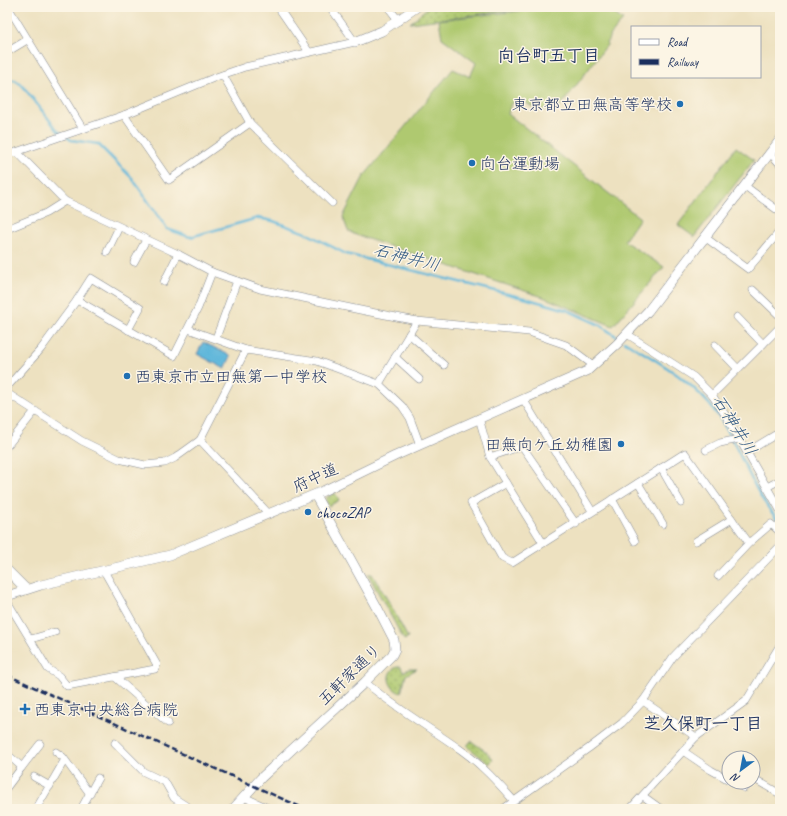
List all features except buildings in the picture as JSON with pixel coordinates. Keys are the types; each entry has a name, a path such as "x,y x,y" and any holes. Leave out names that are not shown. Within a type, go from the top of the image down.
{"street":[{"path":"8,7 83,129"},
{"path":"278,7 308,52"},
{"path":"330,7 355,42"},
{"path":"388,7 399,21"},
{"path":"7,155 124,115 245,67 368,38 399,21 417,7"},
{"path":"7,52 27,40"},
{"path":"223,75 250,123 332,203"},
{"path":"124,115 168,180 250,123"},
{"name":"府中道","path":"7,596 26,589 170,555 315,495 420,445 587,370 617,344 648,311 706,238 780,140"},
{"path":"17,152 65,201 178,254 212,272 260,289 417,321 529,332 566,345 594,365"},
{"path":"770,153 780,164"},
{"path":"745,186 780,212"},
{"path":"7,229 46,213 65,201"},
{"path":"107,252 119,227"},
{"path":"706,238 748,269 780,231"},
{"path":"134,262 146,240"},
{"path":"164,282 178,254"},
{"path":"77,300 174,356 198,308 212,272"},
{"path":"7,387 41,349 77,300 91,278 140,308 128,330"},
{"path":"216,338 237,281"},
{"path":"753,290 780,316"},
{"path":"737,317 763,344"},
{"path":"379,384 417,321"},
{"path":"712,395 780,327"},
{"path":"188,329 246,350 317,361 379,384 402,406 410,418 420,445"},
{"path":"409,334 444,365"},
{"path":"626,335 694,377 712,395 780,509"},
{"path":"715,345 738,369"},
{"path":"7,393 88,444 119,459 145,465 165,463 175,458 200,440 246,350"},
{"path":"395,357 419,379"},
{"path":"523,399 592,511"},
{"path":"7,446 35,411"},
{"path":"479,418 490,457 521,504 543,544"},
{"path":"746,452 780,432"},
{"path":"706,450 720,443 739,439"},
{"path":"200,440 269,514"},
{"path":"490,457 522,446 576,524"},
{"path":"506,483 471,503 502,558 512,562 576,524 592,511 685,453 749,543"},
{"path":"661,468 681,503"},
{"path":"767,487 780,480"},
{"path":"638,483 663,524"},
{"name":"五軒家通り","path":"233,809 260,778 365,682 392,655 395,648 394,640 315,495"},
{"path":"612,499 635,541"},
{"path":"696,540 732,519"},
{"path":"718,576 749,543 771,524 780,532"},
{"path":"503,809 622,723 643,701 673,657 780,546"},
{"path":"7,570 26,589"},
{"path":"7,600 48,668 59,676 67,686 155,669 157,666 104,570"},
{"path":"30,639 55,632"},
{"path":"630,809 696,737 746,701 780,645"},
{"path":"115,677 168,723"},
{"path":"365,682 427,729 461,750 477,763 514,801"},
{"path":"643,701 696,737"},
{"path":"115,743 144,772 165,782 174,798 191,809"},
{"path":"7,787 40,744"},
{"path":"683,751 721,776"},
{"path":"56,752 63,757 90,794"},
{"path":"7,754 22,767"},
{"path":"36,809 64,760"},
{"path":"34,777 50,786"},
{"path":"81,809 98,778"},
{"path":"761,783 780,794"},
{"path":"643,796 661,809"},
{"path":"244,797 270,809"}],"green space":[{"path":"428,7 537,7 410,23"},
{"name":"向台運動場","path":"556,7 605,7 623,20 609,37 607,45 559,108 537,110 522,100 511,103 508,114 640,218 624,241 664,267 613,326 543,297 356,235 348,231 343,217 364,176 453,69 470,77 476,63 442,38 439,20"},
{"path":"736,147 754,160 694,237 678,225"},
{"path":"335,493 339,500 329,506 326,501 327,497"},
{"path":"368,574 372,574 408,638 404,640"},
{"path":"397,667 401,667 403,672 409,669 417,669 406,675 401,693 393,688 389,681 390,673"},
{"path":"471,741 488,753 493,760 489,764 467,746"}],"water":[{"path":"203,342 231,356 225,369 197,354"}],"waterway":[{"name":"石神井川","path":"7,80 15,80 22,85 58,131 71,140 98,144 132,178 167,229 190,237 258,218 273,221 306,233 346,254 567,310 598,324 619,338"},
{"name":"石神井川","path":"624,341 662,364 686,381 708,402 733,441 761,497 780,522"}],"railway":[{"path":"7,675 305,809"}],"place":[{"name":"東京都立田無高等学校","path":"680,104"},
{"name":"向台運動場","path":"472,163"},
{"name":"西東京市立田無第一中学校","path":"127,376"},
{"name":"田無向ケ丘幼稚園","path":"621,444"},
{"name":"chocoZAP","path":"308,512"},
{"name":"西東京中央総合病院","path":"25,709"}],"district":[{"name":"向台町五丁目","path":"549,55"},
{"name":"芝久保町一丁目","path":"703,723"}]}
